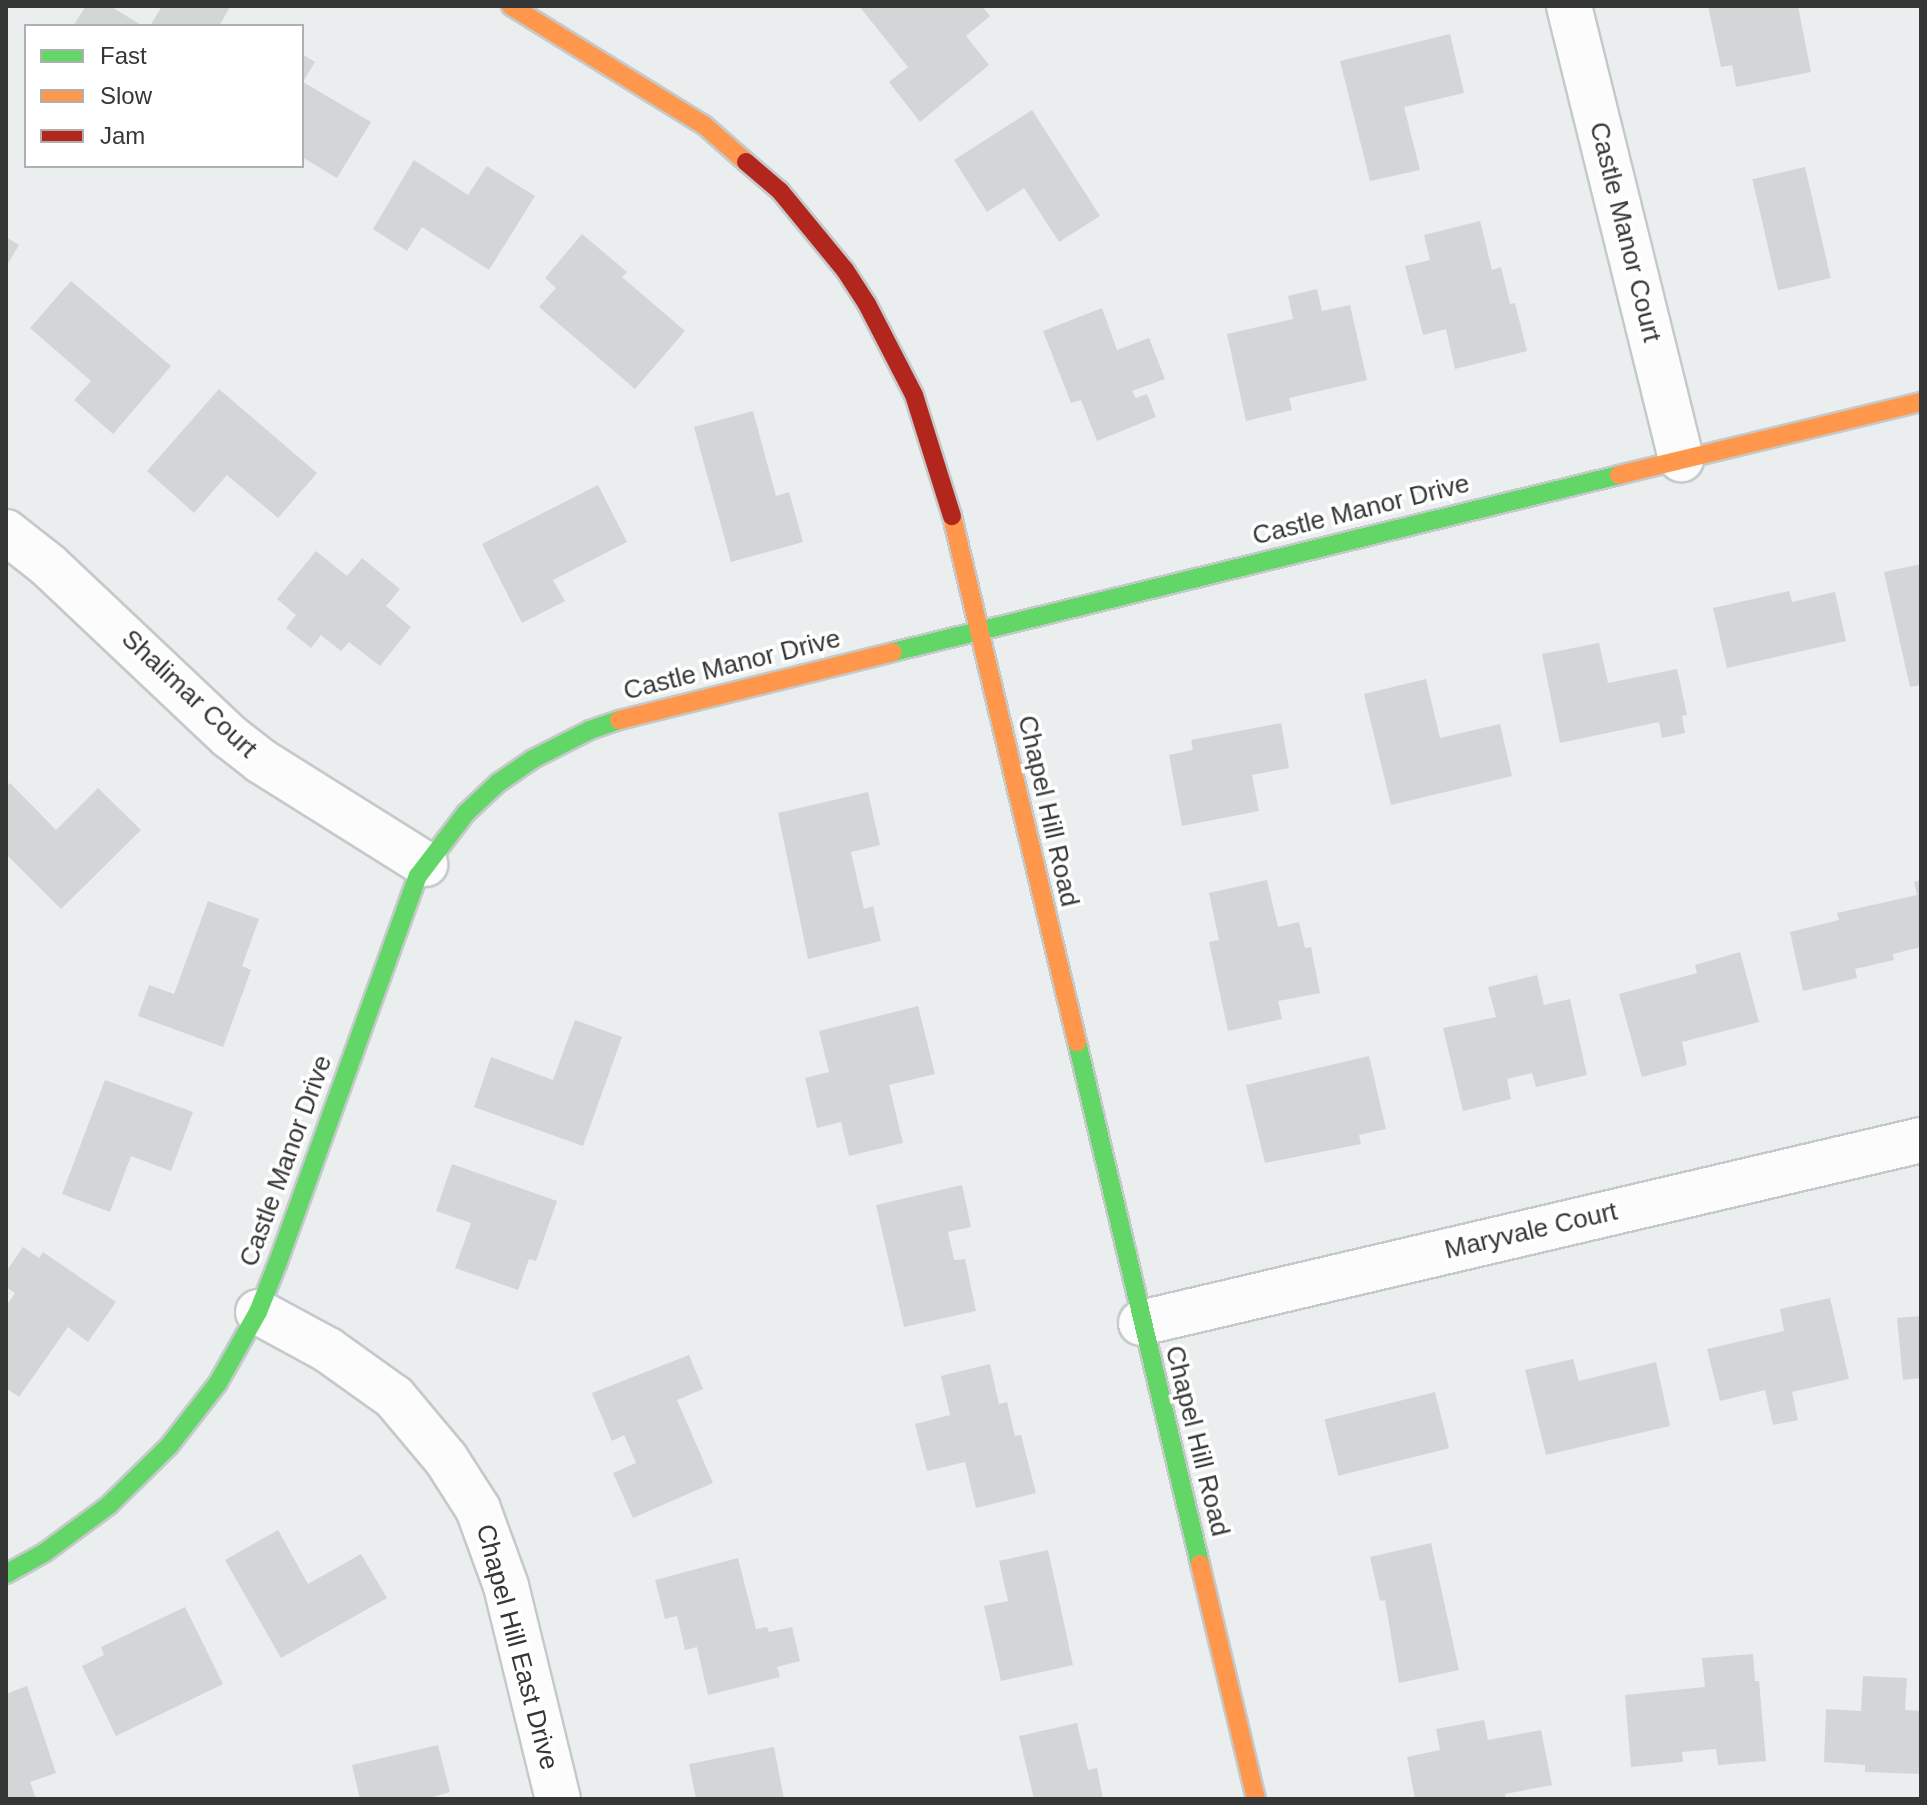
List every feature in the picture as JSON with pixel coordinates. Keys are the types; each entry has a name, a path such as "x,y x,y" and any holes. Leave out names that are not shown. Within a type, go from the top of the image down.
{"street":[{"name":"Chapel Hill Road","path":"511,6 665,100 736,150 808,221 845,270 887,340 929,431 1256,1799"},
{"name":"Castle Manor Court","path":"1569,6 1681,459"},
{"name":"Castle Manor Drive","path":"6,1574 93,1518 139,1478 206,1399 258,1312 402,913 425,864 466,813 498,783 552,747 630,716 1921,402"},
{"name":"Shalimar Court","path":"6,532 83,597 229,736 272,768 425,864"},
{"name":"Maryvale Court","path":"1141,1323 1921,1140"},
{"name":"Chapel Hill East Drive","path":"258,1312 328,1350 394,1397 446,1459 478,1509 506,1586 558,1799"}],"building":[{"path":"86,6 110,6 140,24 74,24"},
{"path":"162,6 230,7 220,24 151,24"},
{"path":"859,6 982,6 990,16 966,36 989,65 920,122 889,82 908,67"},
{"path":"1708,6 1798,6 1811,72 1736,87 1732,65 1721,67"},
{"path":"1450,34 1464,93 1404,107 1420,170 1370,181 1340,61"},
{"path":"304,55 315,62 304,80"},
{"path":"304,83 371,122 337,178 304,158"},
{"path":"1032,110 1100,216 1059,242 1024,188 987,212 954,160"},
{"path":"414,160 468,195 487,166 535,196 489,270 422,227 407,251 373,229"},
{"path":"1805,167 1831,278 1778,290 1752,179"},
{"path":"1480,221 1492,270 1501,267 1510,304 1515,303 1527,351 1455,369 1446,329 1423,335 1405,266 1430,260 1424,235"},
{"path":"582,234 627,272 622,277 685,331 635,389 539,307 556,288 545,278"},
{"path":"6,237 19,245 6,267"},
{"path":"71,281 171,366 113,434 74,400 91,381 30,328"},
{"path":"1317,289 1322,311 1350,305 1367,380 1289,398 1292,410 1246,421 1227,334 1293,319 1288,296"},
{"path":"1102,308 1117,350 1149,338 1165,379 1132,391 1136,398 1147,394 1156,417 1097,441 1081,400 1071,403 1043,331"},
{"path":"219,389 317,473 278,518 227,475 194,513 147,471"},
{"path":"753,411 776,496 789,492 803,542 731,562 694,427"},
{"path":"598,485 627,542 553,580 565,601 522,623 482,544"},
{"path":"316,551 347,576 362,558 400,589 386,606 411,627 380,666 349,642 341,651 321,635 311,648 286,628 296,615 277,599"},
{"path":"1921,564 1921,685 1910,687 1884,572"},
{"path":"1789,591 1792,602 1835,592 1846,641 1727,668 1713,608"},
{"path":"1599,643 1608,683 1677,669 1687,715 1682,716 1685,733 1662,738 1659,722 1560,743 1542,654"},
{"path":"1426,679 1440,738 1500,724 1512,776 1391,805 1364,694"},
{"path":"1281,723 1289,768 1252,775 1259,811 1182,826 1169,755 1193,750 1191,740"},
{"path":"10,783 56,830 98,788 141,830 61,909 6,854 6,787"},
{"path":"868,792 880,845 851,852 864,909 873,906 881,941 808,959 778,813"},
{"path":"1267,880 1278,927 1299,922 1305,948 1311,947 1320,993 1278,1001 1282,1019 1228,1031 1209,942 1219,940 1209,893"},
{"path":"1921,880 1921,947 1893,954 1894,960 1855,969 1857,978 1803,991 1790,932 1839,920 1837,913 1917,895 1914,882"},
{"path":"208,901 259,919 242,966 251,970 223,1047 138,1016 149,985 174,994"},
{"path":"1740,952 1759,1022 1682,1042 1687,1065 1642,1077 1619,994 1697,973 1695,965"},
{"path":"1537,975 1544,1005 1570,999 1587,1075 1536,1087 1532,1073 1507,1079 1511,1099 1463,1111 1443,1028 1496,1017 1488,987"},
{"path":"918,1006 935,1074 889,1085 903,1143 849,1156 841,1122 817,1128 805,1078 829,1072 819,1031"},
{"path":"575,1020 622,1037 583,1146 474,1107 491,1057 553,1080"},
{"path":"1369,1056 1386,1129 1359,1135 1361,1144 1265,1163 1246,1085"},
{"path":"105,1080 193,1112 171,1171 131,1156 110,1212 62,1194"},
{"path":"452,1164 557,1201 536,1261 529,1259 518,1290 455,1268 471,1223 436,1211"},
{"path":"962,1185 971,1227 948,1232 954,1260 965,1259 976,1311 904,1327 876,1205"},
{"path":"23,1247 39,1258 43,1252 116,1302 88,1342 68,1327 19,1397 6,1388 6,1306 15,1293 6,1287 6,1272"},
{"path":"1830,1298 1849,1379 1792,1392 1798,1420 1773,1425 1765,1390 1720,1401 1707,1349 1784,1331 1780,1309"},
{"path":"1921,1316 1921,1378 1903,1380 1897,1318"},
{"path":"689,1355 703,1389 677,1400 713,1483 633,1518 613,1473 636,1463 624,1435 612,1441 592,1393"},
{"path":"1573,1359 1579,1381 1656,1362 1670,1426 1546,1455 1525,1370"},
{"path":"990,1364 999,1404 1007,1402 1015,1436 1021,1435 1036,1493 976,1508 965,1462 927,1471 915,1424 950,1415 941,1376"},
{"path":"1435,1392 1449,1448 1338,1476 1324,1420"},
{"path":"278,1530 308,1584 361,1554 387,1598 281,1658 225,1560"},
{"path":"1431,1543 1459,1670 1399,1683 1385,1600 1380,1601 1370,1557"},
{"path":"1048,1550 1073,1665 1001,1681 984,1606 1008,1601 999,1561"},
{"path":"738,1558 756,1629 767,1627 769,1632 792,1627 800,1661 777,1667 780,1677 708,1695 697,1647 685,1650 677,1616 665,1619 655,1580"},
{"path":"185,1607 223,1684 116,1736 82,1666 104,1655 101,1647"},
{"path":"1753,1654 1755,1681 1759,1681 1766,1761 1718,1765 1716,1749 1682,1752 1683,1762 1631,1767 1625,1695 1705,1687 1702,1658"},
{"path":"1863,1676 1907,1678 1905,1710 1921,1711 1921,1774 1865,1772 1865,1765 1824,1762 1826,1709 1861,1711"},
{"path":"27,1686 56,1773 30,1782 36,1799 6,1799 6,1694"},
{"path":"1484,1720 1488,1740 1541,1730 1552,1785 1505,1794 1506,1799 1415,1799 1407,1757 1440,1750 1436,1729"},
{"path":"1077,1723 1088,1770 1097,1768 1103,1799 1034,1799 1019,1736"},
{"path":"438,1745 450,1792 426,1799 360,1799 352,1765"},
{"path":"774,1747 784,1799 696,1799 689,1764"}],"traffic: fast":[{"path":"893,652 1619,475"},
{"path":"6,1574 44,1553 109,1505 169,1446 218,1383 258,1312 278,1262 418,876 466,813 498,783 533,759 590,730 619,720"},
{"path":"1077,1042 1200,1564"}],"traffic: slow":[{"path":"511,6 704,125 746,162"},
{"path":"1619,475 1921,402"},
{"path":"952,516 1077,1042"},
{"path":"619,720 893,652"},
{"path":"1200,1564 1256,1799"}],"traffic: jam":[{"path":"746,162 780,191 845,270 867,304 914,395 952,516"}]}
